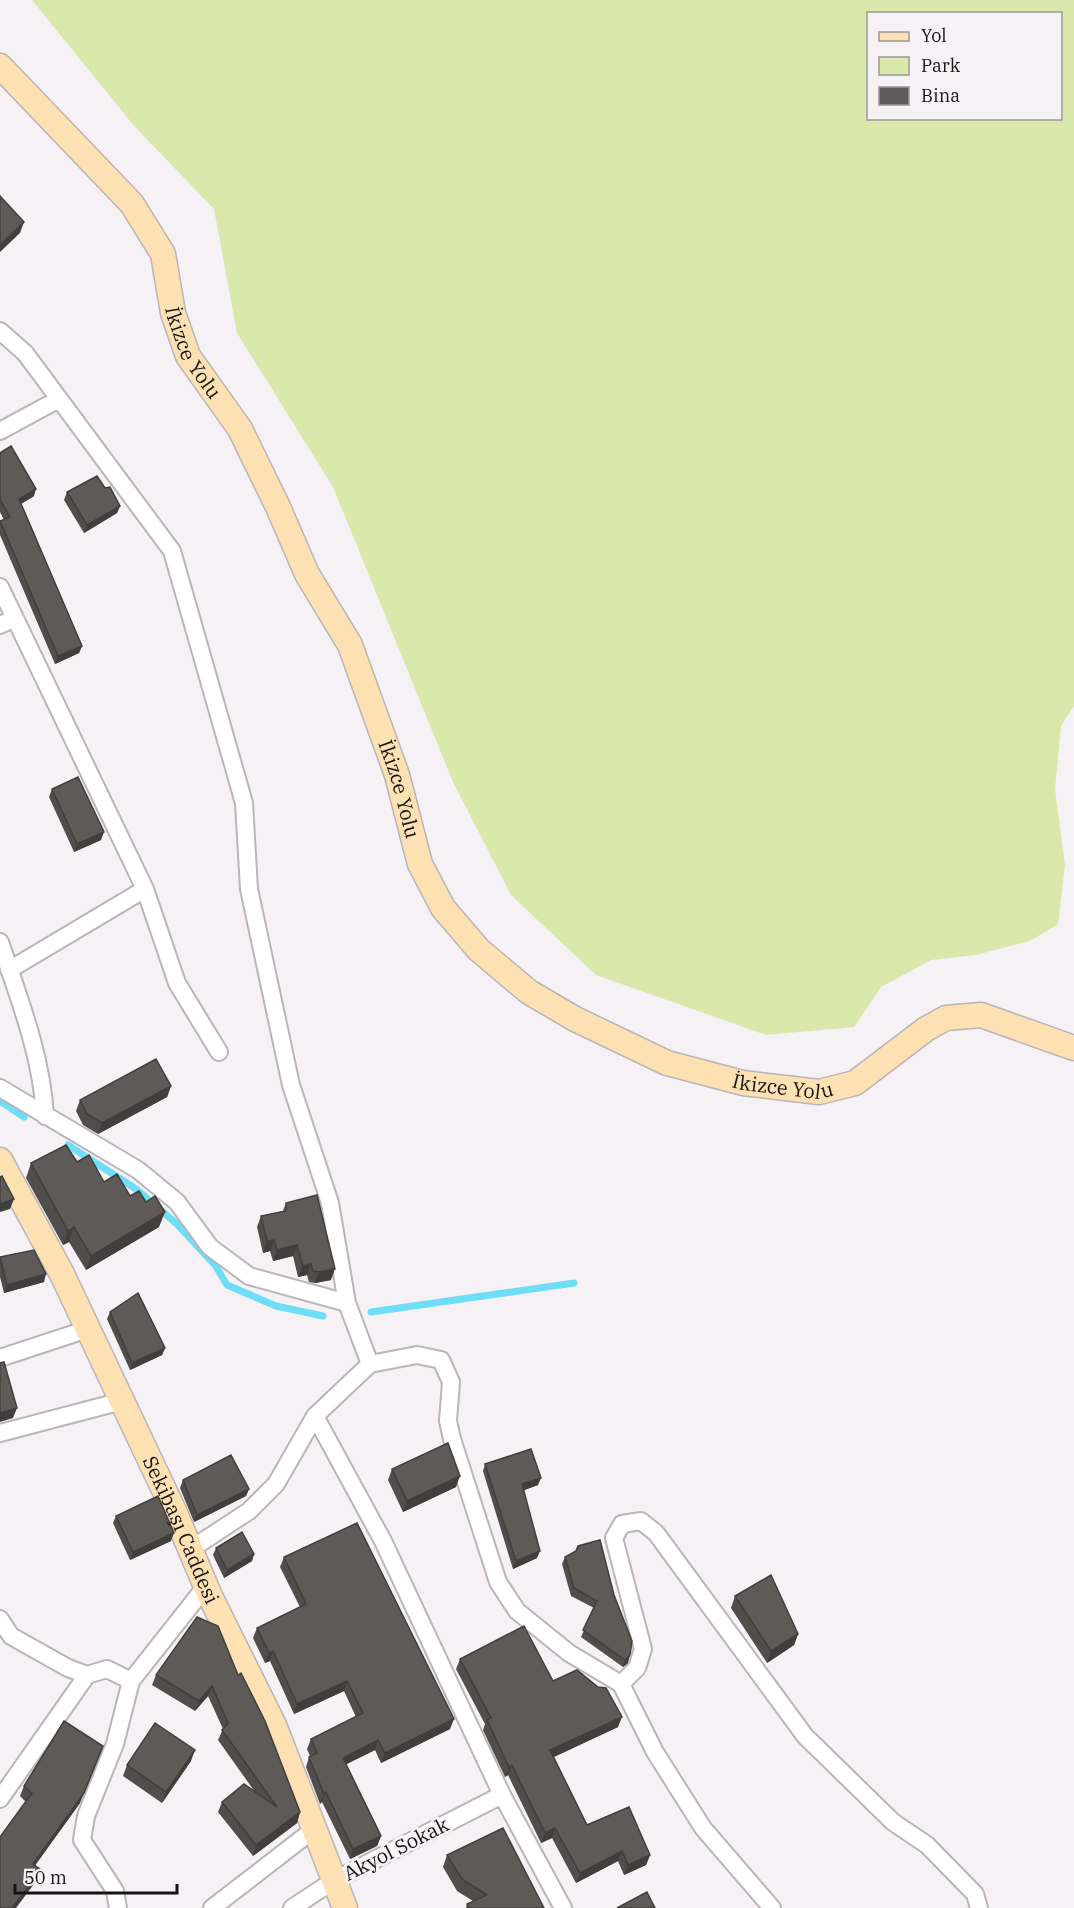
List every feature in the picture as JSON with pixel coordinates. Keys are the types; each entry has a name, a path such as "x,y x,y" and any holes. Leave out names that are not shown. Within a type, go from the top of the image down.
{"street":[{"name":"İkizce Yolu","path":"0,66 132,204 163,254 173,313 188,356 240,429 279,507 307,574 350,645 397,776 420,864 443,908 479,950 529,992 575,1019 667,1063 743,1083 819,1092 855,1083 926,1029 946,1018 981,1015 1074,1048"},
{"path":"0,331 25,354 172,551 244,803 249,889 291,1085 330,1203 347,1303 370,1364"},
{"path":"0,431 59,399"},
{"path":"0,587 8,622 145,889 177,983 219,1052"},
{"path":"9,970 145,889"},
{"path":"0,942 24,1015 44,1095 45,1116"},
{"path":"0,1088 138,1170 177,1202 210,1247 249,1276 347,1303"},
{"name":"Sekibaşı Caddesi","path":"0,1160 62,1274 192,1549 206,1586 274,1725 345,1908"},
{"path":"0,1358 88,1329"},
{"path":"192,1549 249,1511 276,1484 315,1416 370,1364 417,1355 441,1360 451,1382 448,1421 452,1438 498,1582 517,1611 569,1653 621,1684 655,1752 703,1827 772,1908"},
{"path":"0,1433 122,1401"},
{"path":"315,1416 382,1541 502,1795 563,1908"},
{"path":"621,1684 637,1668 643,1649 614,1538 622,1524 641,1521 656,1533 805,1736 893,1822 927,1845 975,1894 979,1908"},
{"path":"118,1908 115,1891 82,1840 86,1816 115,1744 131,1681 206,1586"},
{"path":"0,1618 11,1636 68,1668 87,1675 107,1669 131,1681"},
{"path":"0,1799 87,1675"},
{"name":"Akyol Sokak","path":"292,1908 333,1881 502,1795"},
{"path":"212,1908 313,1830"}],"green space":[{"path":"32,0 1074,0 1074,706 1061,726 1055,789 1065,865 1058,924 1030,941 976,955 931,960 881,987 854,1027 766,1035 596,975 511,895 453,782 333,487 237,333 214,209 135,127"}],"building":[{"path":"0,196 24,222 0,245"},
{"path":"11,446 36,489 19,499 82,646 58,656 0,521 10,517 0,500 0,453"},
{"path":"97,476 105,488 110,487 120,506 87,525 67,492"},
{"path":"78,777 104,832 77,844 52,789"},
{"path":"156,1059 171,1086 102,1123 87,1114 80,1100"},
{"path":"66,1145 77,1162 89,1155 104,1182 117,1174 130,1196 139,1191 146,1202 155,1196 165,1212 91,1256 74,1227 68,1231 31,1163"},
{"path":"2,1176 14,1199 0,1204 0,1177"},
{"path":"317,1195 335,1269 319,1272 313,1271 311,1264 303,1266 297,1245 277,1250 274,1240 267,1241 261,1216 286,1211 286,1203"},
{"path":"34,1250 46,1274 7,1285 0,1257"},
{"path":"138,1293 165,1348 132,1363 110,1312"},
{"path":"4,1362 17,1408 0,1413 0,1363"},
{"path":"448,1443 460,1476 407,1501 392,1469"},
{"path":"531,1449 541,1478 522,1484 540,1551 516,1561 485,1464"},
{"path":"231,1455 249,1489 197,1515 183,1480"},
{"path":"158,1496 174,1533 133,1552 116,1516"},
{"path":"357,1523 454,1719 385,1753 378,1740 343,1758 381,1836 353,1849 326,1792 324,1794 309,1757 317,1753 311,1739 363,1713 347,1681 297,1704 273,1651 269,1653 257,1628 306,1604 284,1557"},
{"path":"242,1532 254,1554 227,1570 216,1548"},
{"path":"600,1540 614,1595 632,1641 630,1655 625,1660 583,1630 597,1601 574,1588 565,1557 576,1551 578,1546"},
{"path":"771,1575 798,1634 771,1651 735,1596"},
{"path":"197,1617 218,1626 238,1675 241,1673 265,1721 300,1812 256,1845 222,1802 244,1784 277,1807 222,1730 228,1723 212,1686 199,1701 156,1675"},
{"path":"524,1626 553,1681 577,1670 598,1687 606,1688 622,1717 550,1750 587,1825 629,1807 650,1855 628,1865 622,1851 580,1873 555,1828 545,1833 512,1765 509,1767 487,1720 491,1718 460,1659"},
{"path":"64,1721 103,1746 84,1793 33,1864 41,1870 12,1908 0,1908 0,1837 32,1793 24,1786"},
{"path":"155,1723 195,1750 166,1792 127,1765"},
{"path":"503,1828 544,1908 469,1908 467,1904 487,1895 462,1879 447,1855"},
{"path":"647,1892 655,1908 617,1908"}],"waterway":[{"path":"0,1101 24,1117"},
{"path":"68,1145 136,1189 177,1224 215,1265 227,1285 276,1306 323,1316"},
{"path":"371,1312 574,1283"}]}
